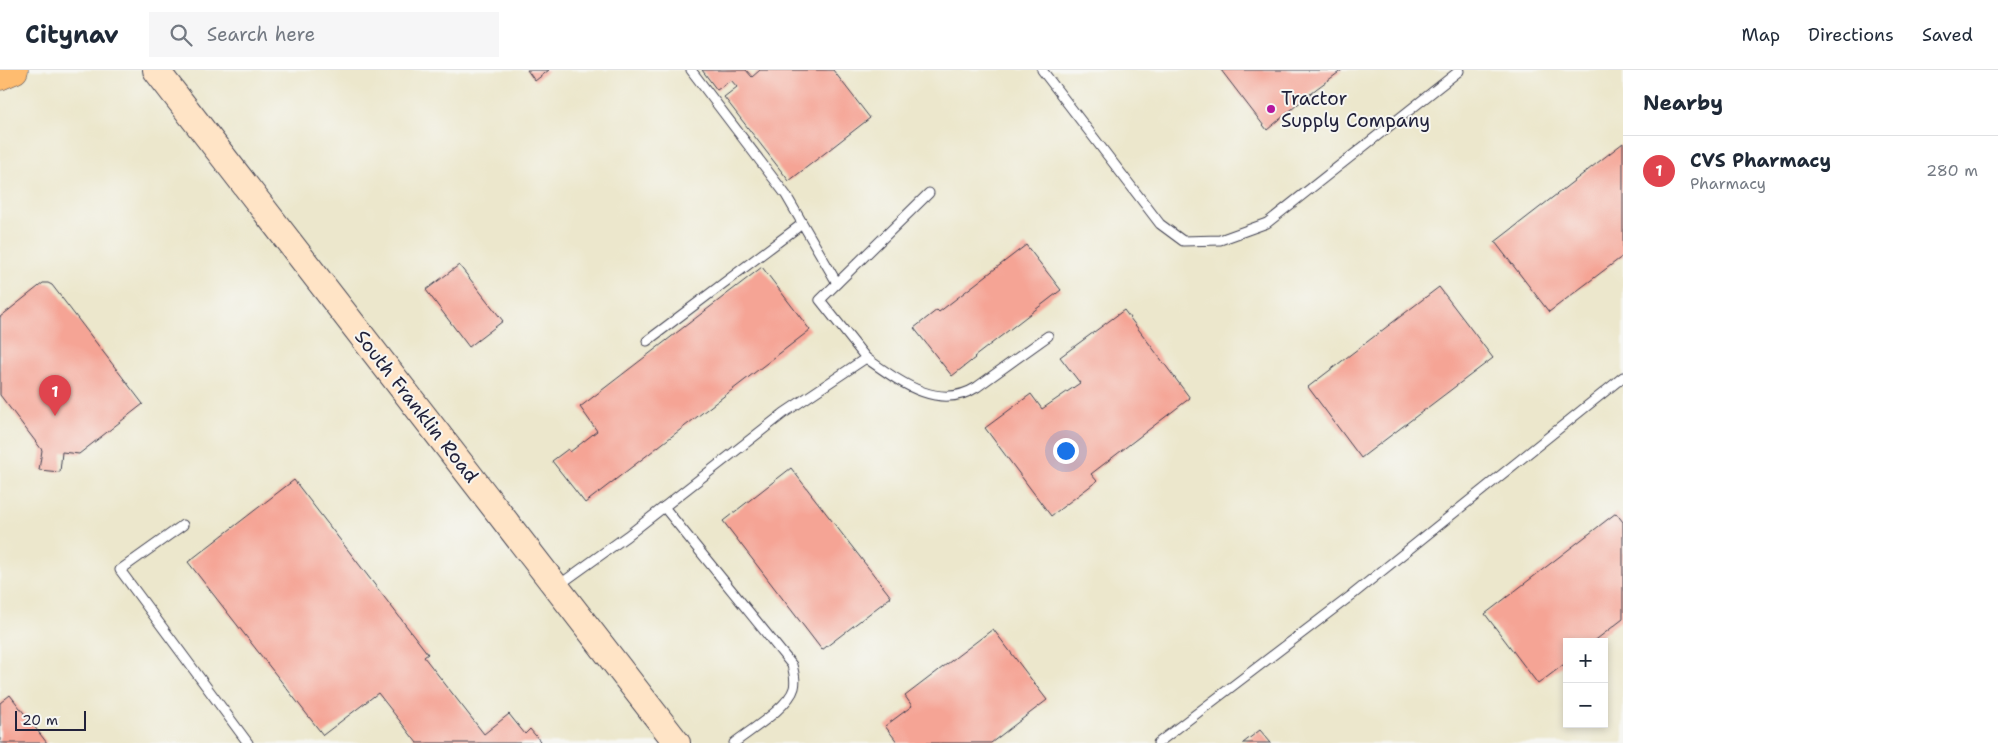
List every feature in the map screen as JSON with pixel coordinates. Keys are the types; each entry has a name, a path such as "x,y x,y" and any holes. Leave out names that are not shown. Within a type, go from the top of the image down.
{"main road":[{"path":"0,76 14,70"},
{"name":"South Franklin Road","path":"156,70 677,743"}],"lane":[{"path":"691,70 786,195 837,283"},
{"path":"1042,70 1160,224 1183,240 1220,240 1267,224 1458,71"},
{"path":"929,194 820,300 866,358 914,388 936,396 958,396 966,394 977,387 1048,336"},
{"path":"647,341 802,224"},
{"path":"556,587 664,507 784,413 866,358"},
{"path":"1158,743 1344,601 1623,377"},
{"path":"664,507 792,666 795,678 794,690 786,702 734,743"},
{"path":"183,524 120,570 248,743"}],"building":[{"path":"527,70 549,70 535,81"},
{"path":"702,70 746,70 752,77 760,70 833,70 870,118 789,181 724,97 737,87 731,80 717,90"},
{"name":"Tractor Supply Company","path":"1221,70 1342,70 1267,130"},
{"path":"1623,143 1623,256 1549,312 1495,242"},
{"path":"1026,245 1061,290 952,376 914,328 937,310 939,312"},
{"path":"459,265 503,321 469,347 426,290"},
{"path":"762,267 810,330 585,503 552,461 568,449 570,452 597,431 580,407"},
{"path":"43,283 52,285 143,404 79,454 62,452 60,472 39,470 42,450 0,395 0,317"},
{"path":"1439,287 1493,358 1361,458 1308,387"},
{"path":"1124,310 1190,398 1091,474 1097,481 1051,516 985,428 1031,394 1042,409 1080,383 1060,357"},
{"path":"791,468 891,597 822,650 723,521"},
{"path":"294,480 428,654 424,657 484,734 509,714 525,734 530,729 540,741 538,743 417,743 378,693 323,735 188,562"},
{"path":"1616,513 1623,522 1623,619 1598,638 1563,638 1563,665 1538,684 1485,614"},
{"path":"993,629 1047,700 991,743 898,743 885,726 912,706 905,696"},
{"path":"10,695 47,743 0,743 0,703"},
{"path":"1260,730 1271,743 1243,743"}],"place":[{"name":"Tractor Supply Company","path":"1271,109"},
{"name":"CVS Pharmacy","path":"55,416"}]}
